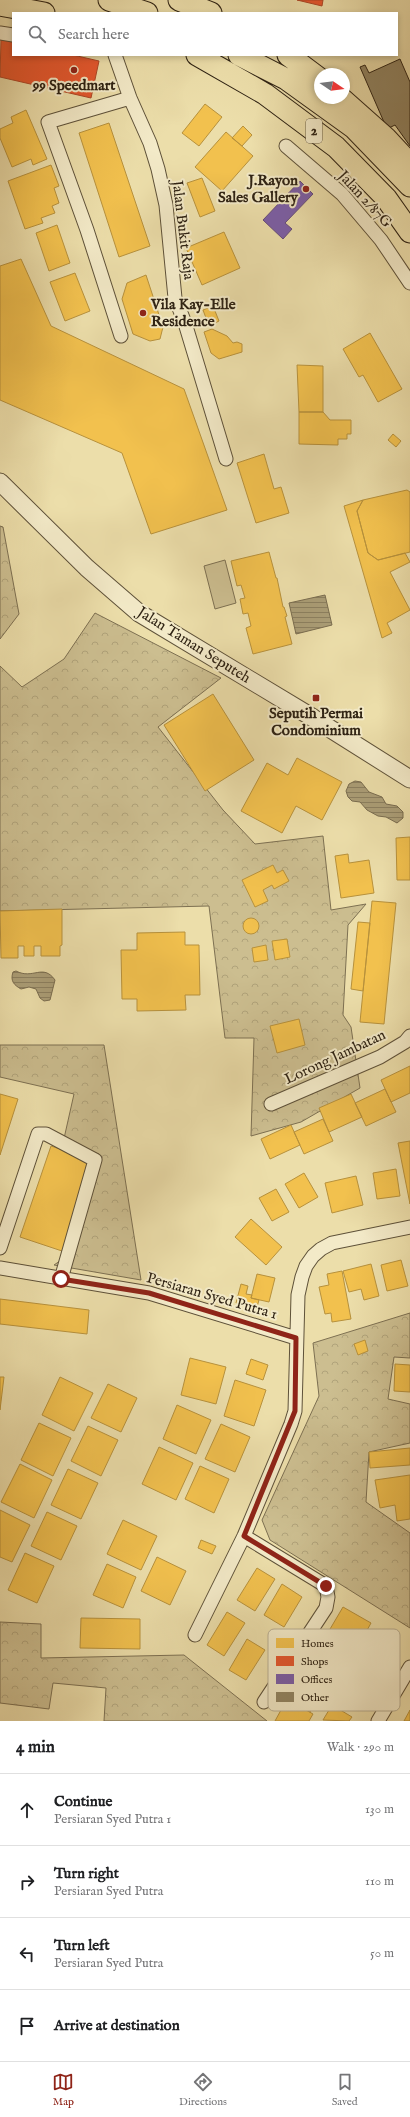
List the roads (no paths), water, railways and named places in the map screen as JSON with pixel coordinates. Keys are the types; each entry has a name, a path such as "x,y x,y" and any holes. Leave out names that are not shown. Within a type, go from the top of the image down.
{"main road":[{"path":"109,0 144,12"},
{"path":"175,0 197,12"},
{"path":"179,0 208,12"},
{"path":"0,5 38,12"},
{"name":"2","path":"199,56 265,94 336,147 386,198 410,232"},
{"name":"2","path":"241,56 286,79 354,128 410,186"},
{"path":"259,56 286,79"},
{"path":"289,56 314,74"},
{"path":"348,104 386,138 410,164"}],"street":[{"path":"0,33 12,35"},
{"name":"Jalan Bukit Raja","path":"115,56 130,98 150,143 158,169 166,205 175,298 185,323 226,459"},
{"path":"121,336 87,230 48,122 130,98"},
{"name":"Jalan 2/87G","path":"286,146 342,194 381,240 410,283"},
{"name":"Jalan Taman Seputeh","path":"0,482 87,568 140,613 310,716 410,779"},
{"name":"Lorong Jambatan","path":"271,1104 380,1057 405,1042 410,1036"},
{"path":"0,1248 38,1134 46,1134 96,1160 61,1279"},
{"path":"195,1635 244,1536 295,1411 298,1294 306,1266 313,1256 321,1249 332,1243 410,1227"},
{"name":"Persiaran Syed Putra 1","path":"0,1268 149,1293 296,1338"},
{"path":"244,1536 326,1586 328,1597 326,1608 312,1629"},
{"path":"400,1683 410,1667"},
{"path":"264,1702 268,1696"},
{"path":"378,1721 383,1711"}],"place":[{"name":"99 Speedmart","path":"74,70"},
{"name":"J.Rayon Sales Gallery","path":"306,189"},
{"name":"Vila Kay-Elle Residence","path":"143,313"},
{"name":"Seputih Permai Condominium","path":"316,698"}]}
